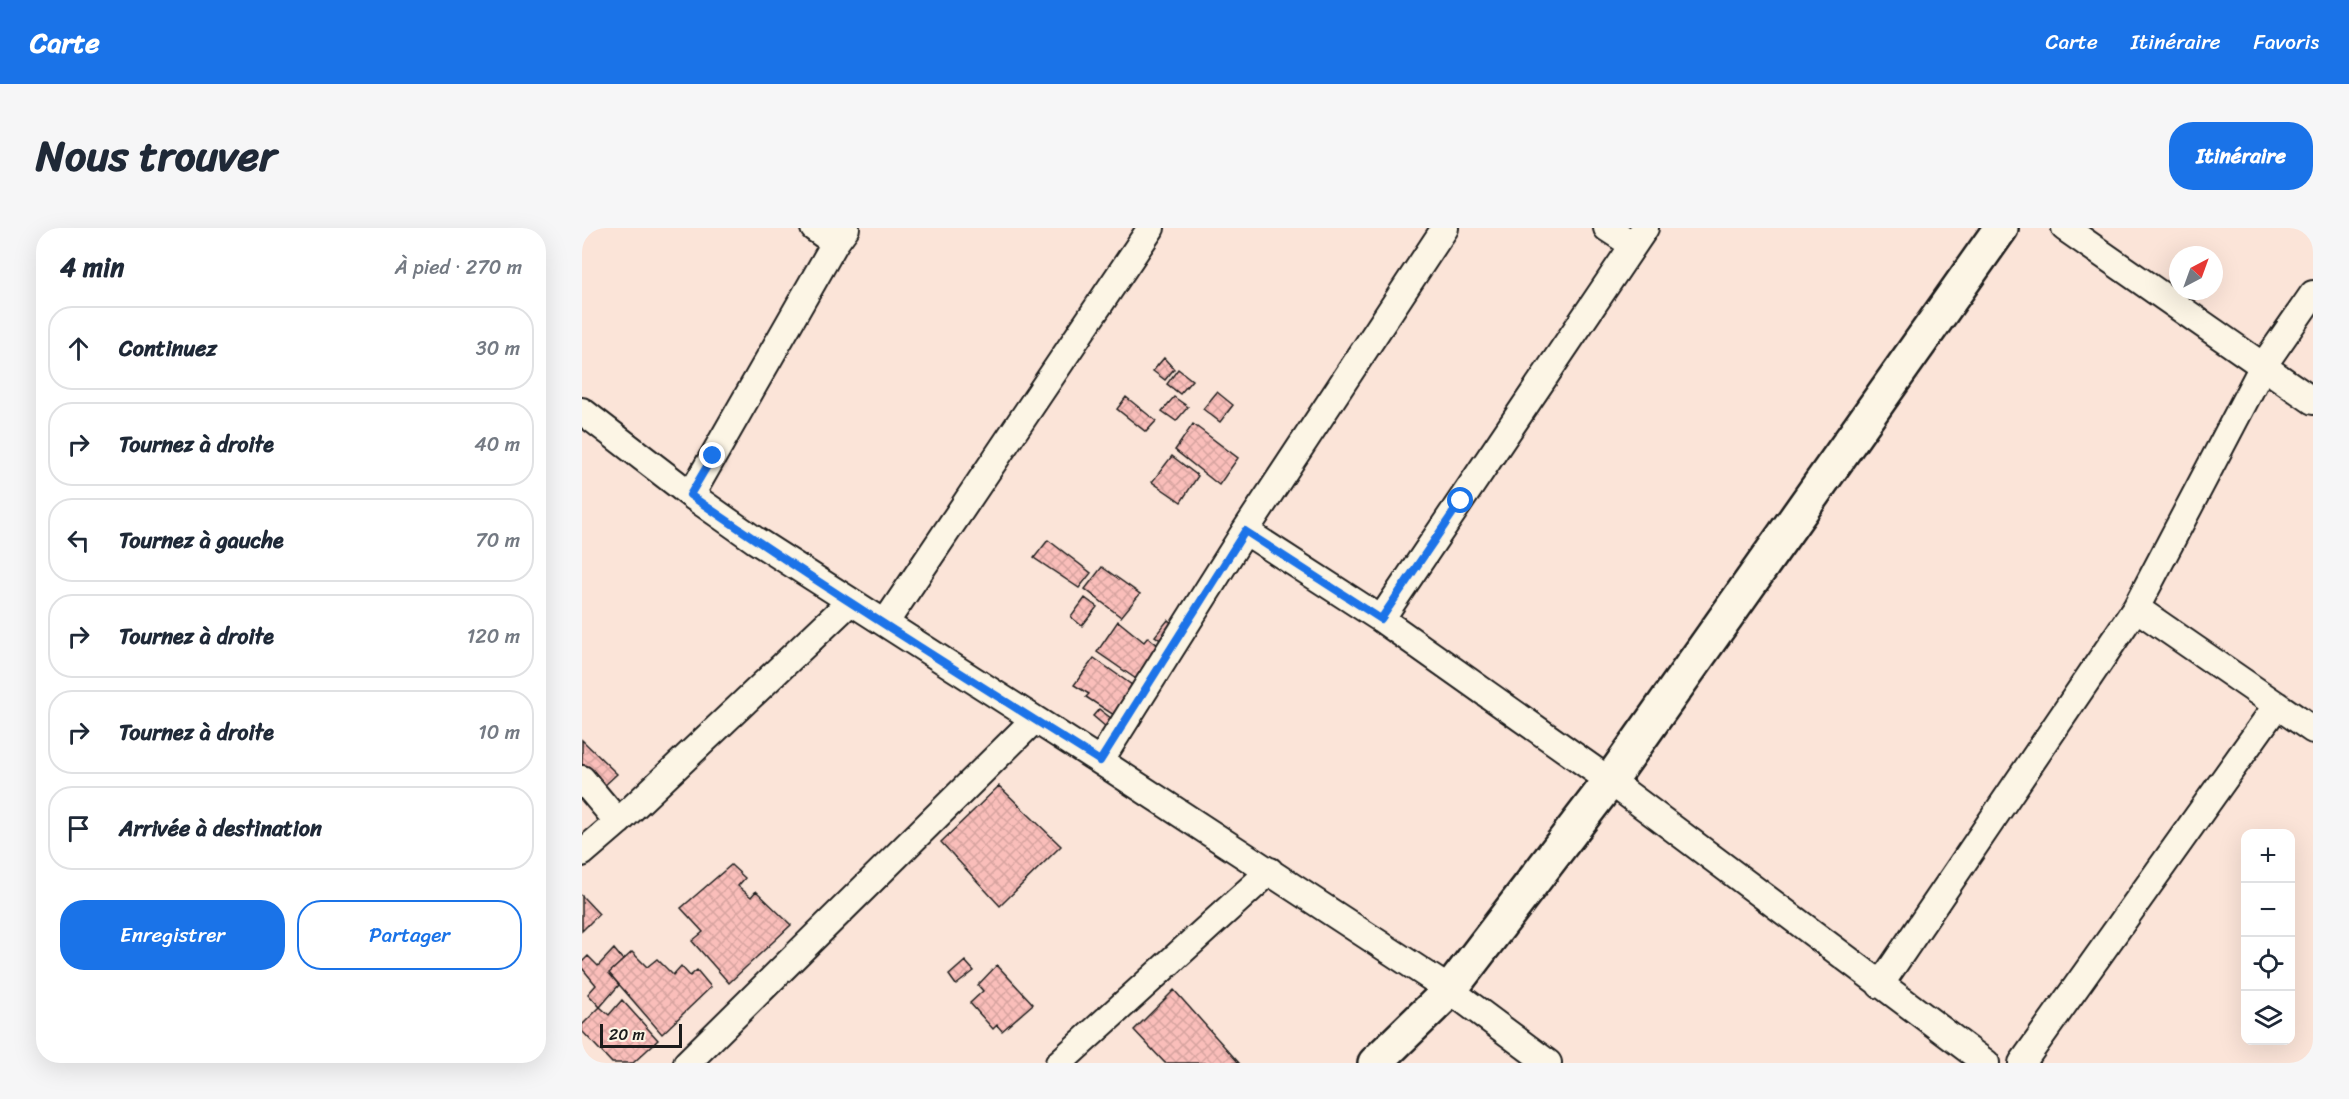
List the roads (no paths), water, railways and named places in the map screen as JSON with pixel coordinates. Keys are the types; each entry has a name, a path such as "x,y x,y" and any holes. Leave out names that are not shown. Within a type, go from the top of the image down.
{"street":[{"path":"690,495 840,236 814,228"},
{"path":"885,623 1151,228"},
{"path":"1100,761 1245,531 1445,228"},
{"path":"1381,619 1639,237 1607,228"},
{"path":"1375,1063 1450,990 1610,781 2001,228"},
{"path":"2065,228 2313,401"},
{"path":"1880,985 2136,608 2263,366 2313,294"},
{"path":"582,411 690,495 755,540 1270,871 1450,990 1548,1063"},
{"path":"1245,531 1381,619 1610,781 1986,1063"},
{"path":"582,853 618,822 850,602"},
{"path":"2136,608 2313,730"},
{"path":"2022,1063 2277,705"},
{"path":"687,1063 1034,720"},
{"path":"582,779 618,822"},
{"path":"1059,1063 1270,871"}]}
